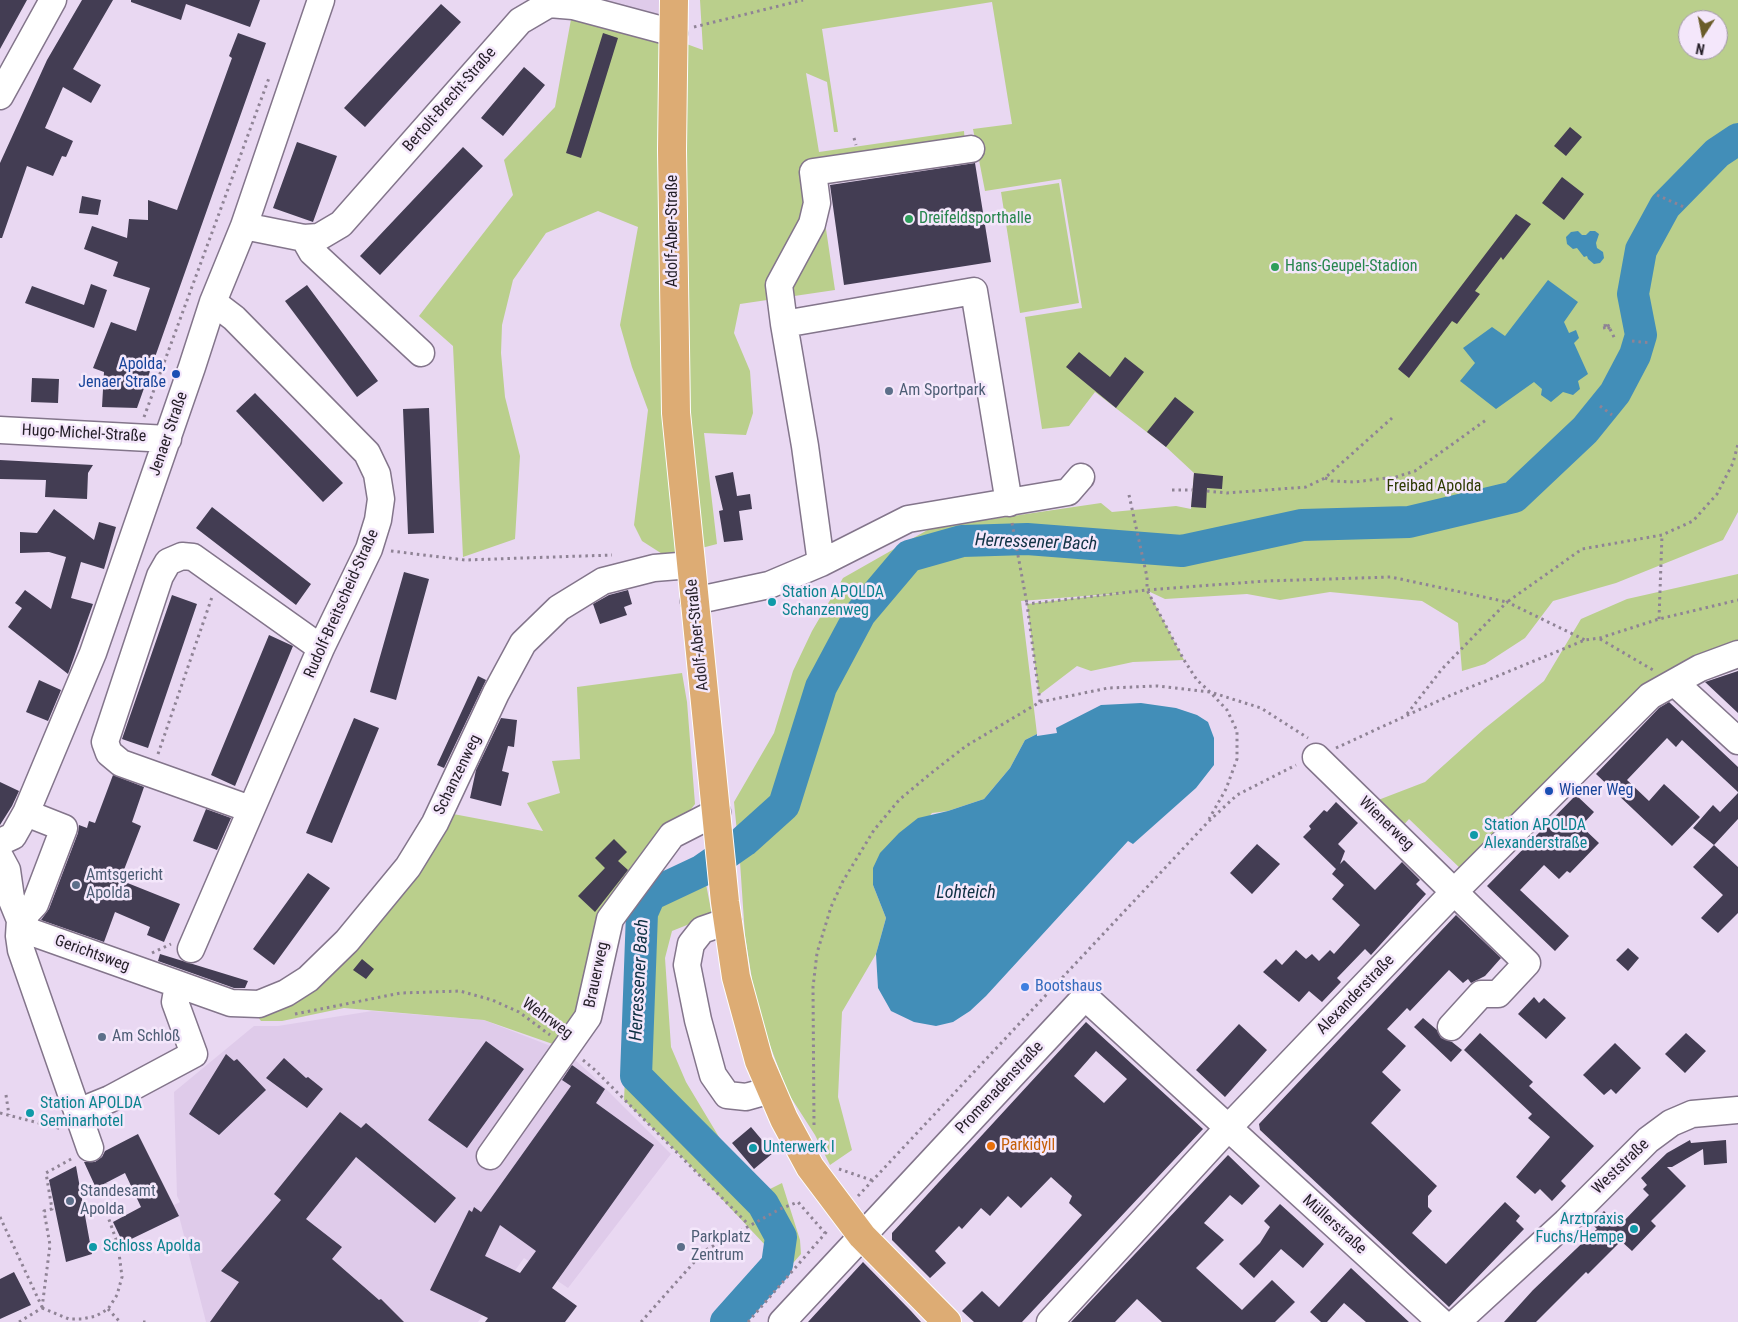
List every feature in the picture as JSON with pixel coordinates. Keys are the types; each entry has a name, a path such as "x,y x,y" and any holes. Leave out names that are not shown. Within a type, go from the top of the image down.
{"main road":[{"name":"Adolf-Aber-Straße","path":"674,0 672,150 676,413 723,876 736,977 747,1021 771,1090 810,1167 862,1236 948,1322"}],"street":[{"path":"0,96 53,0"},
{"name":"Jenaer Straße","path":"1,850 13,836 26,813 93,653 168,439 213,302 244,226 321,0"},
{"name":"Bertolt-Brecht-Straße","path":"244,226 304,238 319,236 341,224 520,21 549,4 573,6 674,33"},
{"path":"821,563 805,446 779,285 812,224 817,203 813,172 971,149"},
{"path":"304,238 312,252 421,354"},
{"path":"784,324 974,291 1009,503"},
{"name":"Rudolf-Breitscheid-Straße","path":"190,949 321,648 369,549 378,520 381,499 377,474 367,453 234,318 213,302"},
{"name":"Hugo-Michel-Straße","path":"0,430 168,439"},
{"path":"694,600 760,588 821,563 908,519 1068,492 1081,477"},
{"path":"250,809 122,763 109,753 104,742 160,576 168,562 182,556 194,557 321,648"},
{"name":"Schanzenweg","path":"231,1003 259,1004 286,993 308,979 347,941 381,902 408,867 434,823 496,693 523,643 559,608 603,581 654,568 691,565"},
{"name":"Alexanderstraße","path":"1050,1322 1228,1128 1455,891 1650,696 1700,668 1738,654"},
{"path":"1675,683 1738,741"},
{"name":"Wienerweg","path":"1316,757 1527,963 1498,994 1481,994 1451,1027"},
{"name":"Brauerweg","path":"490,1156 588,1017 610,919 672,835 717,812"},
{"path":"20,920 35,904 64,828 26,813"},
{"path":"1,850 7,870 11,898 20,920 19,936 21,950 70,1121 90,1148"},
{"name":"Gerichtsweg","path":"20,920 31,932 231,1003"},
{"path":"728,921 702,930 691,944 687,965 698,1020 713,1076 727,1095 746,1096 771,1090"},
{"path":"70,1121 194,1054 175,1002 178,985"},
{"name":"Promenadenstraße","path":"782,1322 1085,997 1228,1128"},
{"name":"Weststraße","path":"1457,1322 1566,1222 1656,1134 1671,1123 1692,1114 1738,1110"},
{"name":"Müllerstraße","path":"1228,1128 1441,1322"}],"path":[{"path":"674,33 803,0"},
{"path":"136,436 272,72"},
{"path":"1657,195 1684,207"},
{"path":"1603,328 1609,327 1607,323 1605,325 1608,327 1615,339"},
{"path":"1632,341 1651,343"},
{"path":"1600,406 1612,415"},
{"path":"1207,491 1227,493 1306,487 1325,478 1392,418"},
{"path":"1325,478 1332,481 1354,482 1396,477 1415,471 1486,420"},
{"path":"1406,714 1442,668 1508,602 1582,549 1662,535 1693,521 1717,494 1733,463 1738,444"},
{"path":"1172,490 1193,490"},
{"path":"1129,495 1147,577 1147,590 1184,660 1197,680 1227,710 1236,731 1236,759 1226,789 1207,823"},
{"path":"1014,532 1027,604 1040,702"},
{"path":"1659,619 1662,535"},
{"path":"369,549 466,560 621,555"},
{"path":"151,774 220,576"},
{"path":"1027,604 1147,590 1266,581 1391,577 1508,602 1585,640"},
{"path":"843,1211 874,1181 1207,823 1236,795 1267,778 1406,714 1585,640 1600,638 1659,619 1738,600"},
{"path":"1600,638 1675,683"},
{"path":"815,1135 813,997 817,953 831,907 843,881 874,830 899,800 966,746 1040,702 1108,688 1158,686 1210,692 1260,708 1316,743 1316,757"},
{"path":"140,971 145,956 175,943 190,949"},
{"name":"Wehrweg","path":"294,1014 402,993 460,991 492,1000 519,1012 595,1070 749,1226"},
{"path":"6,1095 9,1115"},
{"path":"42,1101 50,1127"},
{"path":"0,1113 50,1127 70,1121"},
{"path":"42,1308 50,1245 44,1211 52,1209 46,1173 90,1148"},
{"path":"830,1165 874,1181"},
{"path":"0,1217 42,1308 69,1319 96,1316 108,1309 117,1296 122,1277 118,1245 107,1214 106,1183"},
{"path":"640,1322 704,1250 749,1226 758,1219 780,1208 798,1202 826,1233 748,1322"},
{"path":"19,1322 42,1308"},
{"path":"108,1309 120,1322"}],"shaded area":[{"path":"555,0 662,0 664,24"},
{"path":"372,1011 484,1020 566,1052 592,1075 671,1154 568,1288 524,1258 478,1322 206,1322 179,1216 174,1205 180,1202 177,1196 174,1092 254,1026 278,1026"}],"green space":[{"name":"Freibad Apolda","path":"700,0 1738,0 1738,512 1723,540 1616,583 1553,601 1525,638 1485,664 1462,671 1458,623 1422,601 1330,592 1280,600 1247,594 1165,599 1148,591 1184,660 1133,662 1091,671 1077,666 1039,695 1027,604 1123,593 1021,601 1037,734 1025,740 1010,768 984,799 948,811 932,813 873,885 886,918 876,954 842,1012 838,1097 852,1150 830,1165 815,1135 788,1093 757,1011 745,936 734,802 774,733 793,671 812,631 843,578 931,528 1101,503 1112,512 1176,506 1191,509 1194,473 1166,447 1095,392 1069,426 1042,429 1025,317 1082,308 1061,179 985,191 973,129 1012,124 992,2 822,29 838,132 834,132 827,82 806,73 819,152 964,131 965,145 817,168 835,290 740,304 734,333 750,371 753,413 746,435 704,433 717,544 667,557 642,541 634,525 648,410 632,367 620,325 638,227 598,211 546,233 513,280 502,325 501,353 505,397 520,456 515,539 463,557 453,346 419,316 513,195 504,160 555,107 574,3 703,50"},
{"path":"1059,183 1079,303 1020,313 1001,192"},
{"path":"1738,574 1738,645 1689,663 1463,871 1409,819 1401,828 1373,802 1425,782 1484,729 1544,681 1581,619 1627,599"},
{"path":"682,673 687,702 695,804 636,882 567,1049 484,1020 344,1008 282,1021 261,1021 251,1008 285,997 448,813 543,831 527,803 560,793 552,761 580,759 577,687"},
{"path":"700,853 712,915 672,931 665,958 671,1047 686,1082 725,1147 766,1191 782,1183 800,1240 801,1254 741,1322 729,1322 782,1263 688,1163 624,1100 633,909 650,887"}],"water":[{"path":"1578,231 1582,235 1586,235 1590,231 1595,231 1599,234 1596,243 1597,248 1603,252 1604,258 1600,263 1594,264 1587,256 1584,257 1577,248 1573,249 1567,244 1566,237 1571,232"},
{"path":"1548,280 1578,302 1564,322 1569,333 1576,330 1579,338 1574,343 1588,374 1578,381 1580,389 1573,395 1563,392 1551,402 1541,395 1542,389 1534,382 1496,409 1460,381 1475,363 1463,348 1492,327 1505,336"},
{"name":"Lohteich","path":"1141,703 1176,708 1197,715 1208,722 1214,738 1214,765 1196,788 1133,844 1128,841 986,996 970,1011 953,1022 936,1026 914,1022 891,1011 878,988 876,954 886,918 873,885 873,868 880,853 899,833 918,818 948,811 984,799 1010,768 1025,740 1037,734 1037,736 1057,733 1056,728 1101,705"}],"building":[{"path":"0,0 27,0 0,49"},
{"path":"82,0 113,0 73,69 101,85 91,103 63,87 45,128 73,141 66,157 62,156 53,176 27,166 2,238 0,238 0,163 47,60"},
{"path":"131,0 260,0 250,27 186,4 181,20 131,2"},
{"path":"441,4 461,22 365,127 344,108"},
{"path":"238,33 266,43 137,408 102,407 104,372 93,368 111,322 136,331 150,288 113,276 118,262 84,249 92,226 127,238 129,219 148,220 148,200 177,210 232,58 229,56"},
{"path":"603,33 618,38 581,158 566,153"},
{"path":"524,67 545,85 503,136 481,118"},
{"path":"1570,127 1582,137 1566,156 1554,146"},
{"path":"297,142 337,156 313,222 273,208"},
{"path":"463,147 483,166 380,275 360,256"},
{"name":"Dreifeldsporthalle","path":"975,163 991,262 844,285 830,185"},
{"path":"1562,177 1584,194 1564,220 1542,203"},
{"path":"82,196 101,200 98,215 79,213"},
{"path":"1516,214 1531,224 1503,260 1501,257 1475,291 1480,294 1457,324 1452,321 1409,378 1398,369"},
{"path":"91,284 107,290 94,328 25,303 32,286 84,305"},
{"path":"307,285 378,381 357,397 285,301"},
{"path":"1079,352 1110,377 1125,357 1144,372 1116,408 1066,367"},
{"path":"32,378 59,379 58,403 31,402"},
{"path":"255,393 343,483 323,502 236,411"},
{"path":"1175,397 1194,412 1166,447 1147,432"},
{"path":"429,408 434,533 408,534 403,409"},
{"path":"0,460 93,465 88,473 87,499 45,497 46,480 0,479"},
{"path":"733,472 737,496 750,494 752,509 739,511 743,540 724,542 719,511 723,510 715,476"},
{"path":"1194,473 1223,476 1222,489 1207,488 1206,508 1191,507"},
{"path":"212,507 311,584 296,605 196,528"},
{"path":"54,509 94,540 99,522 116,527 104,569 81,562 71,598 93,604 68,674 8,627 22,608 15,603 25,590 51,609 66,557 49,552 20,553 20,532 37,533"},
{"path":"404,572 429,579 396,700 370,692"},
{"path":"628,590 632,604 624,607 627,615 600,624 593,604 609,595"},
{"path":"172,595 197,604 148,748 122,739"},
{"path":"269,635 293,646 235,786 211,775"},
{"path":"1738,671 1738,713 1705,682"},
{"path":"478,676 486,680 444,768 437,765"},
{"path":"39,680 61,690 48,721 26,712"},
{"path":"1669,702 1738,767 1738,792 1682,740 1676,747 1667,738 1627,780 1649,801 1664,784 1700,817 1672,846 1596,774 1659,708"},
{"path":"354,718 379,728 332,843 306,833"},
{"path":"501,718 517,720 514,747 508,746 502,771 509,773 501,806 470,798 476,770"},
{"path":"113,775 144,787 132,822 141,826 120,880 180,904 164,942 147,935 150,927 115,912 104,942 41,920 49,909 78,833 79,825 87,828 89,821 95,823"},
{"path":"0,782 19,791 0,825"},
{"path":"1738,793 1738,819 1714,845 1693,828 1713,805 1720,812"},
{"path":"1576,795 1594,812 1581,826 1599,843 1570,873 1567,871 1559,879 1544,865 1520,890 1569,936 1555,951 1487,886"},
{"path":"1336,802 1358,823 1338,844 1345,851 1340,864 1344,860 1375,890 1402,862 1420,880 1416,884 1426,894 1371,955 1365,949 1337,978 1341,982 1322,1002 1309,991 1299,1002 1263,972 1276,959 1282,965 1296,950 1306,959 1312,954 1319,961 1330,950 1334,954 1360,925 1332,899 1344,885 1332,874 1336,869 1303,837 1311,829 1309,826 1324,810 1327,812"},
{"path":"206,809 231,818 217,850 193,841"},
{"path":"614,839 627,852 618,861 628,870 595,912 578,896 605,868 595,858"},
{"path":"1257,844 1280,864 1252,894 1230,873"},
{"path":"1714,845 1738,867 1738,913 1718,933 1701,918 1723,895 1693,867"},
{"path":"308,873 330,888 274,965 253,949"},
{"path":"1456,915 1501,958 1485,976 1471,983 1468,979 1463,983 1449,970 1410,1011 1407,1008 1387,1029 1406,1046 1382,1072 1401,1090 1371,1123 1437,1186 1428,1196 1428,1207 1432,1211 1412,1233 1446,1264 1505,1202 1520,1216 1516,1221 1524,1229 1449,1307 1260,1130 1259,1124"},
{"path":"1628,948 1639,958 1628,971 1616,960"},
{"path":"160,954 248,981 245,988 234,988 158,961"},
{"path":"362,959 374,969 366,979 353,970"},
{"path":"1534,997 1539,1003 1544,998 1566,1018 1546,1039 1518,1014"},
{"path":"1423,1018 1437,1030 1441,1038 1452,1042 1462,1050 1451,1062 1414,1027"},
{"path":"1086,1022 1203,1129 1022,1322 974,1322 962,1311 982,1291 999,1307 1082,1215 1069,1203 1072,1196 1051,1177 1021,1208 1008,1196 990,1216 981,1208 962,1229 959,1226 935,1251 946,1263 930,1278 892,1240 892,1233","holes":["1096,1051 1127,1079 1104,1103 1074,1076"]},
{"path":"1239,1024 1267,1050 1225,1097 1196,1070"},
{"path":"1480,1033 1533,1082 1529,1086 1594,1146 1561,1181 1566,1186 1552,1201 1540,1189 1535,1194 1516,1177 1550,1137 1528,1118 1532,1114 1464,1050"},
{"path":"1686,1033 1706,1051 1685,1073 1665,1054"},
{"path":"486,1041 524,1069 467,1148 428,1120"},
{"path":"1615,1043 1641,1068 1616,1094 1611,1089 1604,1095 1583,1075"},
{"path":"226,1054 234,1061 237,1059 266,1090 219,1135 189,1114"},
{"path":"284,1058 306,1078 308,1077 323,1089 307,1108 266,1078"},
{"path":"572,1065 605,1089 596,1103 654,1145 552,1288 577,1306 565,1322 485,1322 488,1318 430,1290 469,1210 472,1212 474,1207 481,1212 571,1086 562,1080","holes":["500,1225 536,1251 520,1273 485,1256"]},
{"path":"340,1112 361,1128 366,1123 456,1198 435,1223 356,1157 306,1219 342,1247 332,1259 379,1300 381,1299 404,1322 210,1322 239,1282 221,1271 281,1200 274,1194"},
{"name":"Unterwerk I","path":"751,1127 773,1153 754,1169 732,1143"},
{"path":"138,1134 179,1216 123,1243 113,1222 141,1207 125,1173 96,1188 84,1162 95,1162 102,1157 105,1151"},
{"path":"1690,1140 1691,1143 1726,1140 1727,1163 1704,1165 1703,1149 1672,1167 1667,1167 1686,1186 1651,1221 1656,1226 1632,1251 1621,1241 1588,1274 1586,1272 1536,1322 1504,1322 1533,1290 1597,1229 1591,1223 1604,1211 1619,1226 1649,1195 1643,1189 1647,1185 1641,1178 1667,1153"},
{"path":"1228,1155 1260,1186 1242,1205 1230,1195 1204,1223 1224,1240 1196,1268 1242,1310 1272,1280 1295,1302 1275,1322 1162,1322 1137,1299 1115,1322 1071,1322"},
{"path":"76,1166 92,1254 66,1262 49,1180"},
{"path":"1280,1204 1324,1244 1303,1268 1281,1249 1254,1278 1239,1264 1260,1243 1270,1227 1264,1221"},
{"path":"863,1262 911,1311 921,1322 808,1322"},
{"path":"1351,1268 1409,1322 1366,1322 1344,1303 1327,1322 1321,1322 1310,1312"},
{"path":"14,1272 31,1305 0,1319 0,1279"}],"waterway":[{"name":"Herressener Bach","path":"726,1322 777,1265 781,1237 763,1204 636,1076 642,913 650,895 701,871 744,841 784,805 821,687 860,614 909,556 962,541 1027,539 1182,551 1302,525 1409,522 1514,497 1585,430 1615,393 1635,355 1641,335 1633,294 1641,250 1665,206 1717,153 1738,139"}],"place":[{"name":"Dreifeldsporthalle","path":"909,219"},
{"name":"Hans-Geupel-Stadion","path":"1275,267"},
{"name":"Apolda, Jenaer Straße","path":"176,374"},
{"name":"Am Sportpark","path":"889,391"},
{"name":"Station APOLDA Schanzenweg","path":"772,602"},
{"name":"Wiener Weg","path":"1549,791"},
{"name":"Station APOLDA Alexanderstraße","path":"1474,835"},
{"name":"Amtsgericht Apolda","path":"76,885"},
{"name":"Bootshaus","path":"1025,987"},
{"name":"Am Schloß","path":"102,1037"},
{"name":"Station APOLDA Seminarhotel","path":"30,1113"},
{"name":"Parkidyll","path":"991,1146"},
{"name":"Unterwerk I","path":"753,1148"},
{"name":"Standesamt Apolda","path":"70,1201"},
{"name":"Arztpraxis Fuchs/Hempe","path":"1634,1229"},
{"name":"Schloss Apolda","path":"93,1247"},
{"name":"Parkplatz Zentrum","path":"681,1247"}]}
